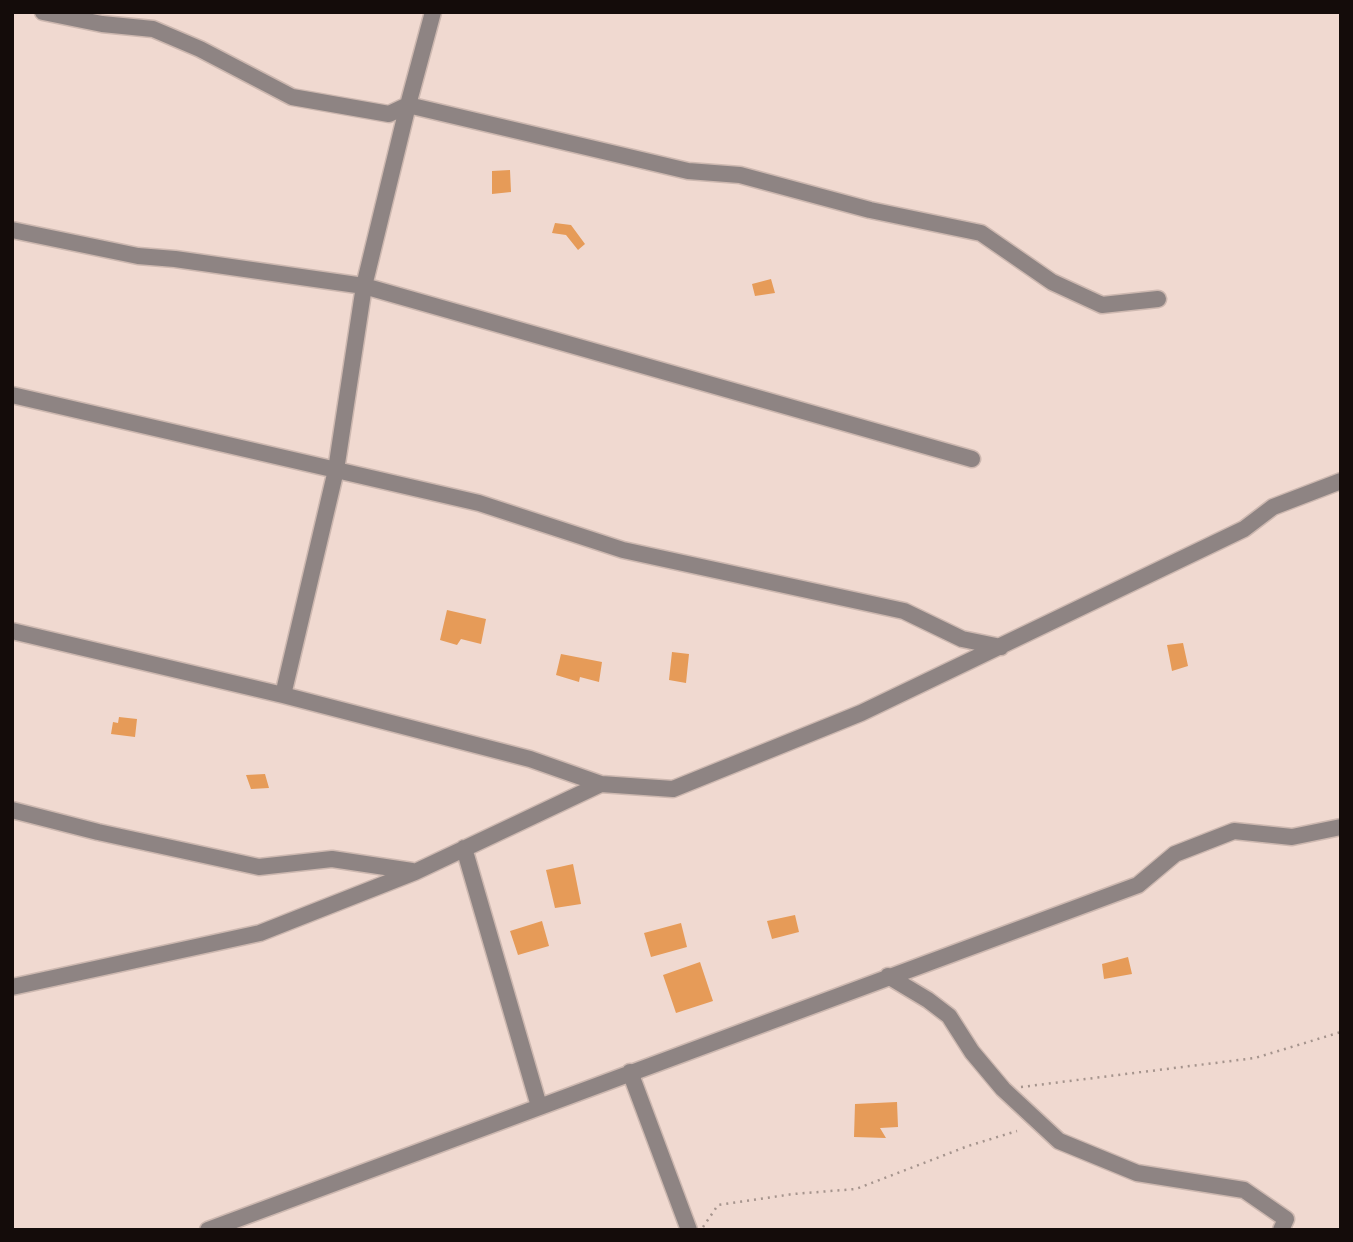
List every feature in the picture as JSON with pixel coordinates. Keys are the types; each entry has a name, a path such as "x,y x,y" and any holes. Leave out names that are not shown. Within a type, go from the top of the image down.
{"street":[{"path":"43,12 102,24 153,29 200,49 292,97 389,114 408,105 688,171 740,175 870,210 981,233 1052,282 1102,305 1158,299"},
{"path":"283,695 336,470 364,286 433,12"},
{"path":"12,230 138,256 364,286 972,459"},
{"path":"12,395 479,503 623,550 905,611 962,639 1001,647"},
{"path":"12,631 283,695 530,758 601,784 673,789 861,713 1244,529 1273,507 1341,481"},
{"path":"12,987 260,933 415,872 601,784"},
{"path":"12,810 259,867 332,859 415,872"},
{"path":"208,1230 1138,885 1175,854 1234,831 1292,837 1341,827"},
{"path":"464,848 539,1106"},
{"path":"888,976 929,1000 949,1016 972,1052 1003,1089 1059,1141 1137,1173 1244,1190 1286,1219 1281,1230"},
{"path":"630,1072 689,1230"}],"path":[{"path":"1003,1089 1255,1058 1341,1032"},
{"path":"702,1230 718,1206 793,1194 856,1189 968,1146 1017,1131"}],"building":[{"path":"510,170 511,192 492,194 492,171"},
{"path":"555,223 571,225 585,244 578,250 566,235 552,233"},
{"path":"771,279 775,293 755,296 752,284"},
{"path":"447,610 486,619 481,644 461,639 457,645 440,640"},
{"path":"1183,643 1188,666 1172,671 1167,645"},
{"path":"672,652 689,654 686,683 669,680"},
{"path":"561,654 602,662 599,682 580,677 579,682 556,675"},
{"path":"119,717 137,719 135,737 111,734 113,722 118,723"},
{"path":"265,774 269,788 251,789 246,775"},
{"path":"573,864 581,904 555,908 546,870"},
{"path":"795,915 799,932 772,939 767,921"},
{"path":"542,921 549,946 518,955 510,931"},
{"path":"681,923 687,947 651,957 644,933"},
{"path":"1128,957 1132,974 1104,979 1102,964"},
{"path":"700,962 713,1001 676,1013 663,975"},
{"path":"897,1102 898,1127 880,1128 886,1138 854,1137 855,1104"}]}
